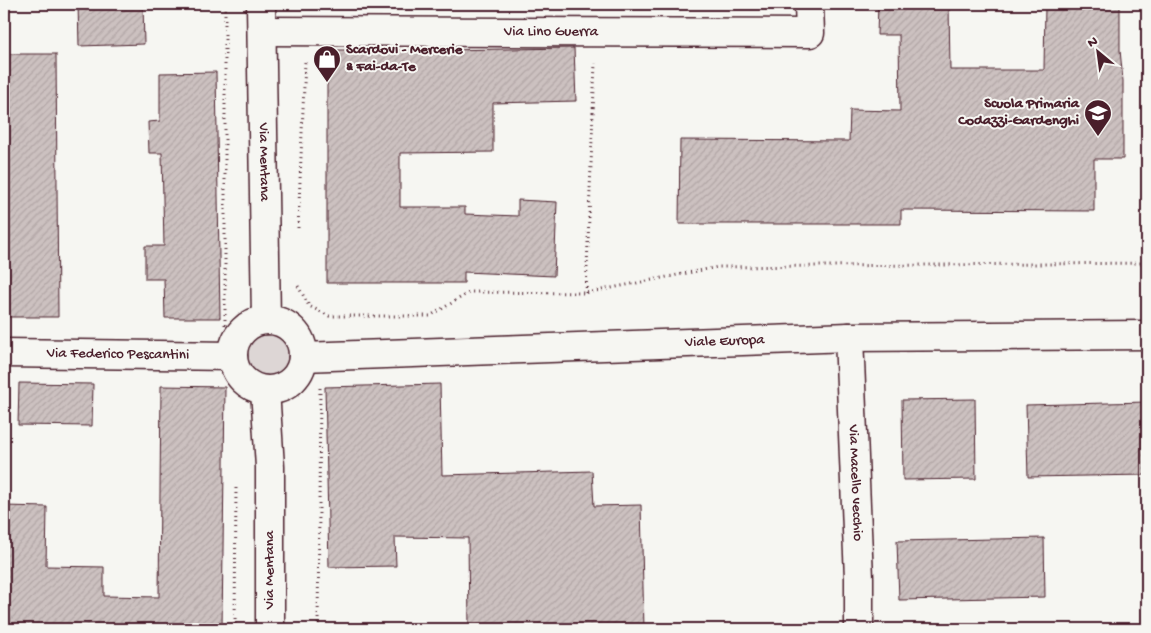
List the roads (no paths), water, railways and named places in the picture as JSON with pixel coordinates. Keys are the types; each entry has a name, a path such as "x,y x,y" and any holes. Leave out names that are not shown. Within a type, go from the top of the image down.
{"street":[{"name":"Via Mentana","path":"262,4 266,320"},
{"name":"Via Lino Guerra","path":"262,32 306,30 810,33 809,4"},
{"path":"266,320 276,321 293,330 299,338 302,348 301,368 295,378 287,385 276,390 255,388 246,383 239,376 233,356 234,346 246,328 256,322 266,320"},
{"name":"Viale Europa","path":"303,357 849,337 1147,335"},
{"name":"Via Macello vecchio","path":"849,337 859,578 859,629"},
{"name":"Via Federico Pescantini","path":"4,353 233,356"},
{"name":"Via Mentana","path":"265,390 270,467 270,629"}],"place":[{"name":"Scardovi - Mercerie & Fai-da-Te","path":"327,83"},
{"name":"Scuola Primaria Codazzi-Gardenghi","path":"1098,137"}]}
